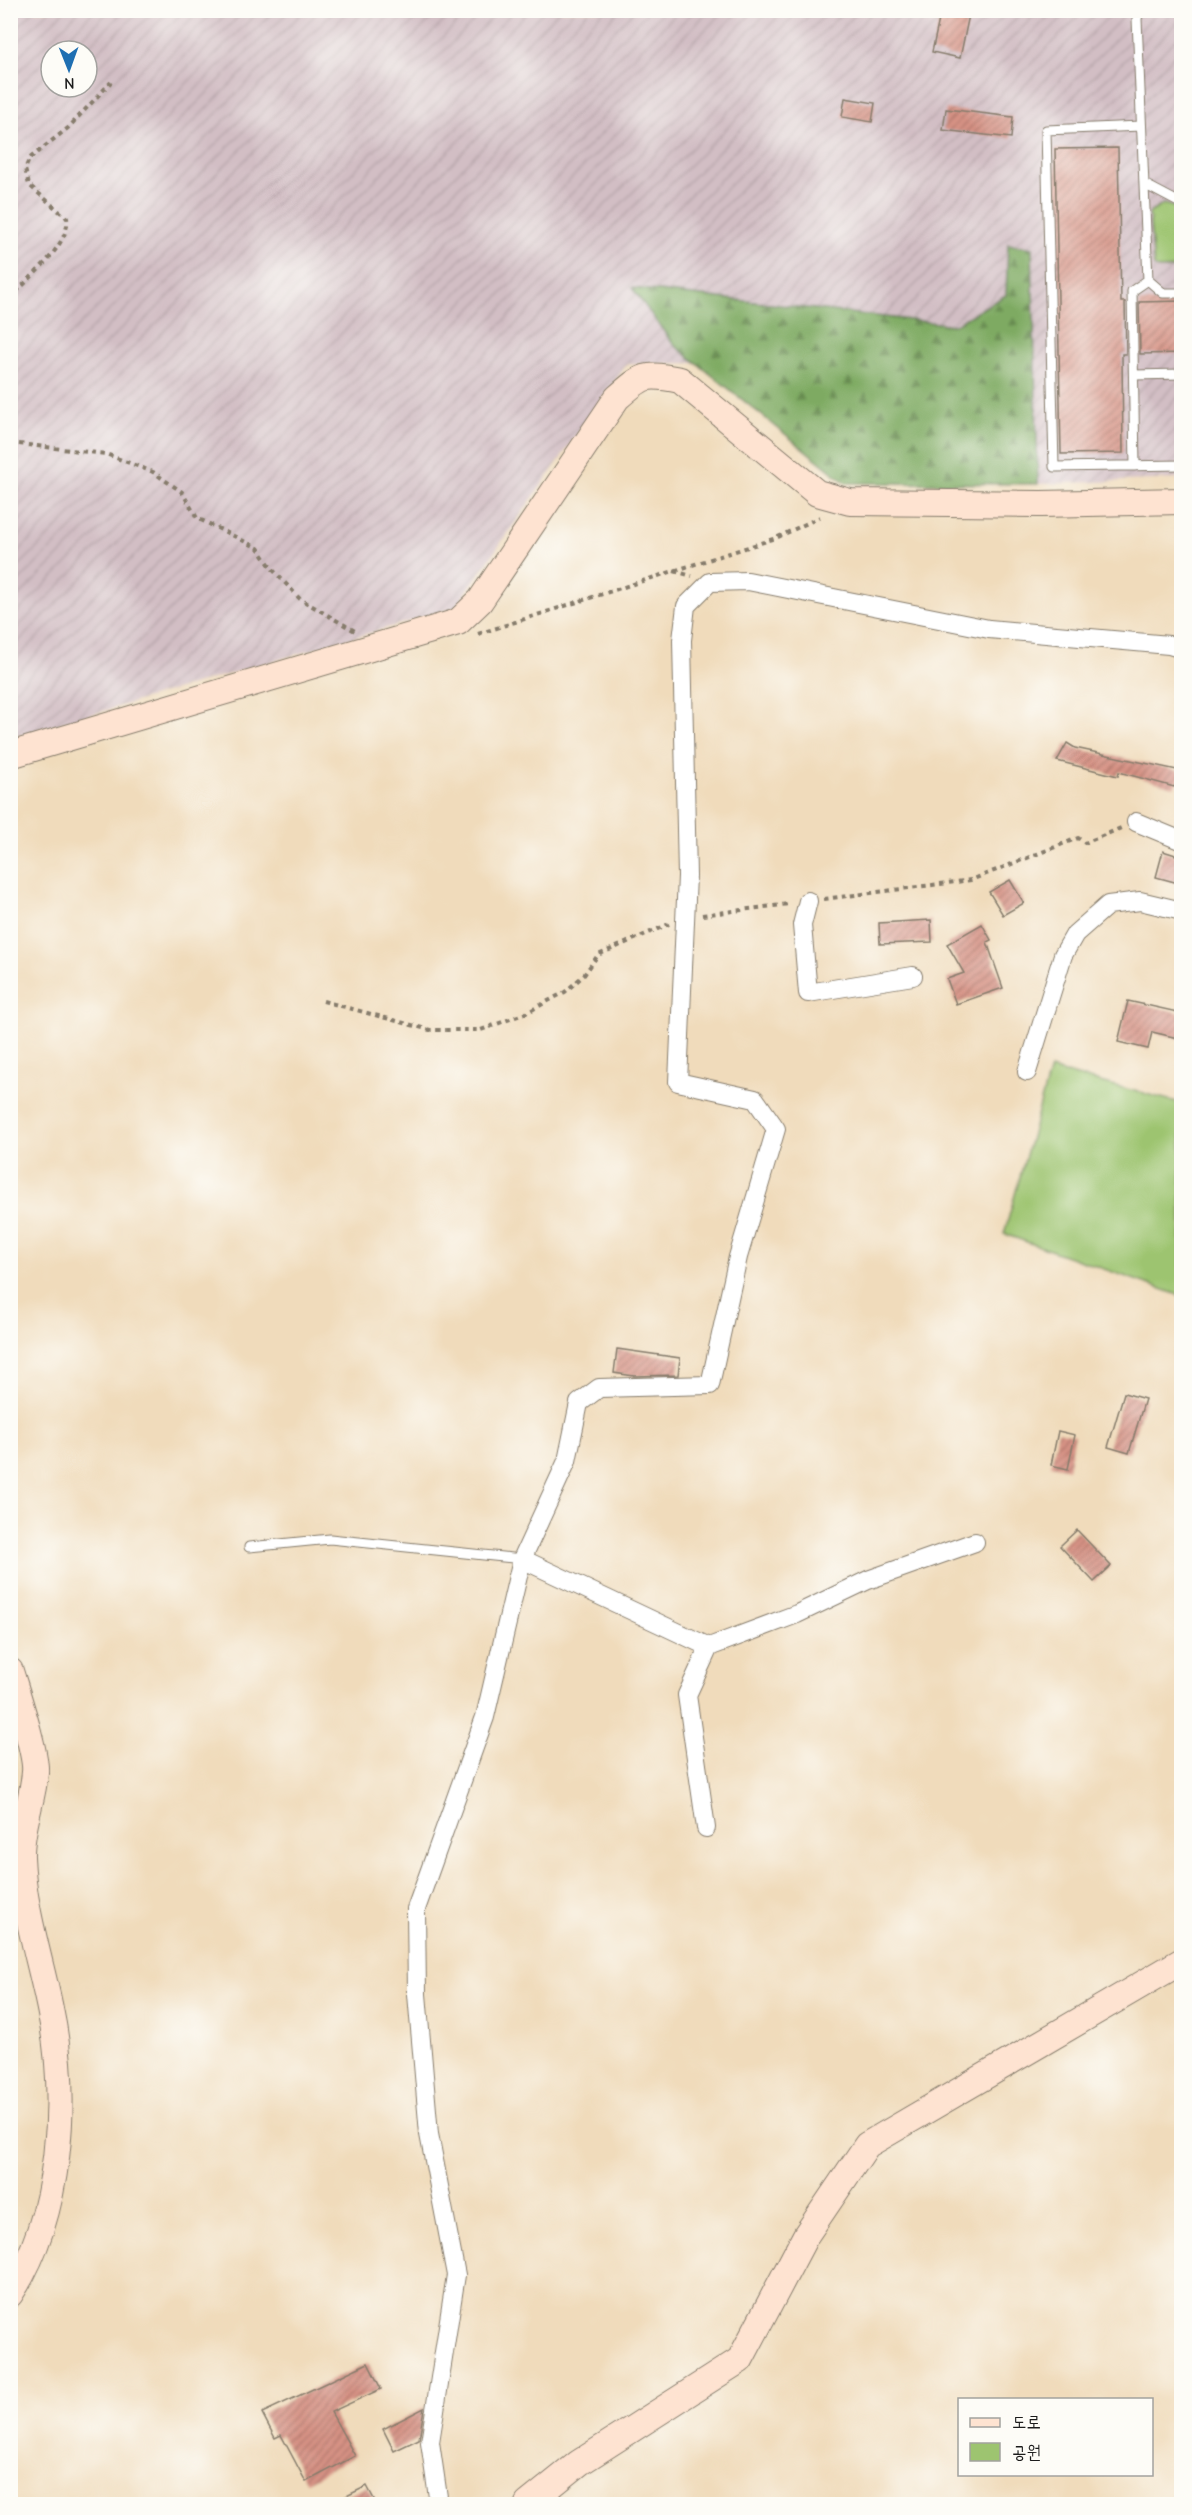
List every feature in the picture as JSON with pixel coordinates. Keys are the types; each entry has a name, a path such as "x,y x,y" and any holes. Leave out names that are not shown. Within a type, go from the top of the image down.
{"street":[{"path":"10,755 458,622 480,601 616,398 639,378 657,376 680,380 817,493 850,502 1041,504 1182,501"},
{"path":"439,2505 430,2442 456,2275 429,2134 417,1994 416,1909 485,1717 522,1559 567,1461 579,1403 599,1388 710,1385 738,1257 776,1129 755,1100 678,1082 687,876 682,640 686,606 710,582 748,581 989,629 1169,645 1182,649"},
{"path":"1136,822 1182,841"},
{"path":"808,901 802,925 808,993 913,976"},
{"path":"1027,1072 1063,955 1075,934 1108,905 1140,901 1182,911"},
{"path":"522,1559 708,1647 797,1614 868,1580 975,1542"},
{"path":"706,1828 687,1695 708,1647"},
{"path":"10,1671 36,1769 21,1855 25,1895 51,2012 60,2072 60,2138 43,2219 26,2271 10,2294"},
{"path":"528,2505 579,2463 740,2360 806,2235 867,2145 1181,1962"}],"lane":[{"path":"1139,10 1137,19 1148,280 1163,293 1182,293"},
{"path":"1141,126 1046,130 1054,467 1182,465"},
{"path":"1144,184 1182,204"},
{"path":"1135,466 1132,291 1148,280"},
{"path":"1134,375 1182,374"},
{"path":"249,1547 330,1539 522,1559"}],"path":[{"path":"10,297 61,242 68,229 67,218 28,185 25,169 30,158 68,128 111,82"},
{"path":"10,443 106,454 153,472 182,492 197,518 258,548 274,571 300,598 381,645"},
{"path":"474,635 776,538 850,502"},
{"path":"323,1001 430,1030 481,1030 526,1013 566,992 584,975 598,955 685,917 970,880 1078,838 1085,843 1136,822"}],"shaded area":[{"path":"11,11 1181,11 1181,479 1038,484 846,483 697,363 627,364 455,608 11,738"}],"green space":[{"path":"1164,204 1181,209 1181,268 1158,269 1154,266 1149,213"},
{"path":"1008,244 1032,248 1038,484 846,483 673,344 632,288 954,325 1006,295"},
{"path":"1050,1069 1181,1103 1181,1296 1004,1234"}],"building":[{"path":"941,10 970,10 960,58 932,52"},
{"path":"845,98 875,103 872,122 842,117"},
{"path":"946,109 1013,117 1011,138 943,130"},
{"path":"1118,148 1121,302 1125,302 1126,354 1122,354 1123,453 1061,454 1055,149"},
{"path":"1182,301 1182,353 1140,354 1139,302"},
{"path":"1067,743 1075,748 1182,771 1182,775 1174,787 1119,772 1118,776 1057,761"},
{"path":"1163,851 1182,857 1182,884 1156,877"},
{"path":"1010,880 1024,903 1003,915 989,892"},
{"path":"931,920 932,942 880,944 879,923"},
{"path":"982,924 991,940 987,942 1003,988 956,1004 947,979 964,973 947,944"},
{"path":"1128,1001 1182,1013 1182,1039 1152,1032 1148,1049 1118,1042"},
{"path":"617,1349 680,1358 678,1375 634,1376 614,1373"},
{"path":"1124,1393 1145,1399 1129,1453 1108,1447"},
{"path":"1058,1431 1075,1435 1068,1469 1051,1465"},
{"path":"1077,1530 1111,1566 1094,1582 1060,1546"},
{"path":"368,2363 381,2389 331,2412 355,2456 306,2482 281,2435 275,2438 262,2413"},
{"path":"424,2408 419,2439 394,2451 383,2429"},
{"path":"367,2486 377,2505 328,2505"}]}
